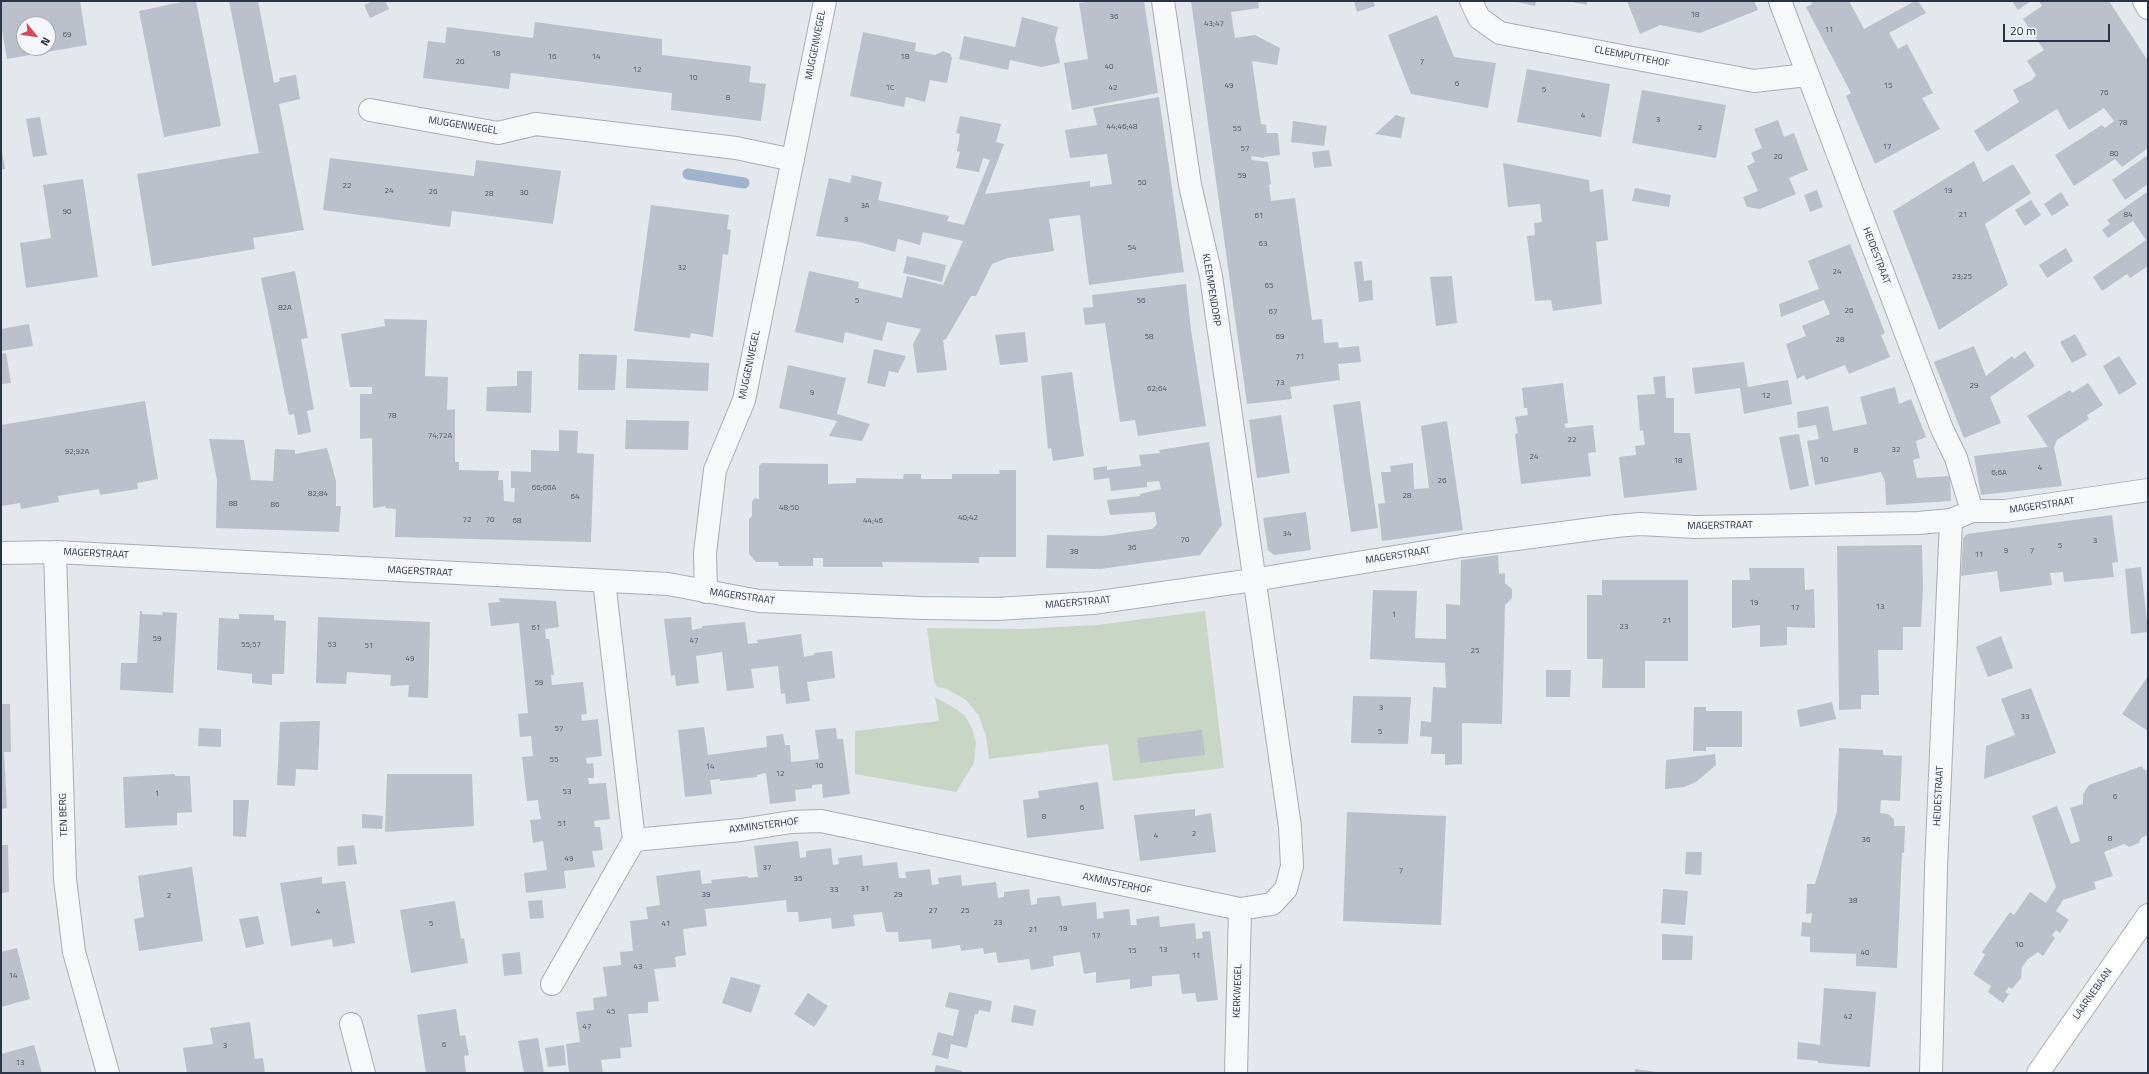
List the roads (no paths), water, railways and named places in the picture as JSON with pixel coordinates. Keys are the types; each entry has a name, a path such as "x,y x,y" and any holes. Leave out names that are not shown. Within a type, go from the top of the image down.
{"street":[{"name":"MUGGENWEGEL","path":"706,592 705,553 715,470 744,400 825,1"},
{"name":"KLEEMPENDORP","path":"1164,1 1190,185 1210,276 1253,580"},
{"name":"CLEEMPUTTEHOF","path":"1471,1 1479,18 1500,33 1754,81 1807,74"},
{"name":"HEIDESTRAAT","path":"1780,1 1942,429 1956,458 1972,511"},
{"path":"2144,1 2148,8"},
{"name":"MUGGENWEGEL","path":"370,110 498,133 536,124 736,148 793,160"},
{"name":"MAGERSTRAAT","path":"1,553 55,552 668,584 759,601 922,608 997,609 1093,603 1253,580 1462,546 1634,525 1695,527 1918,523 1951,520 1972,511 2006,511 2148,490"},
{"name":"HEIDESTRAAT","path":"1931,1073 1936,869 1951,520"},
{"name":"TEN BERG","path":"55,552 65,879 74,952 108,1073"},
{"name":"AXMINSTERHOF","path":"634,840 741,830 791,822 822,821 1240,910 1272,904 1286,889 1292,866 1290,827 1253,580"},
{"path":"552,984 634,840 604,581"},
{"name":"KERKWEGEL","path":"1236,1073 1240,910"},
{"name":"LAARNEBAAN","path":"2038,1073 2148,915"},
{"path":"351,1024 364,1073"}],"waterway":[{"path":"688,174 744,183"}]}
